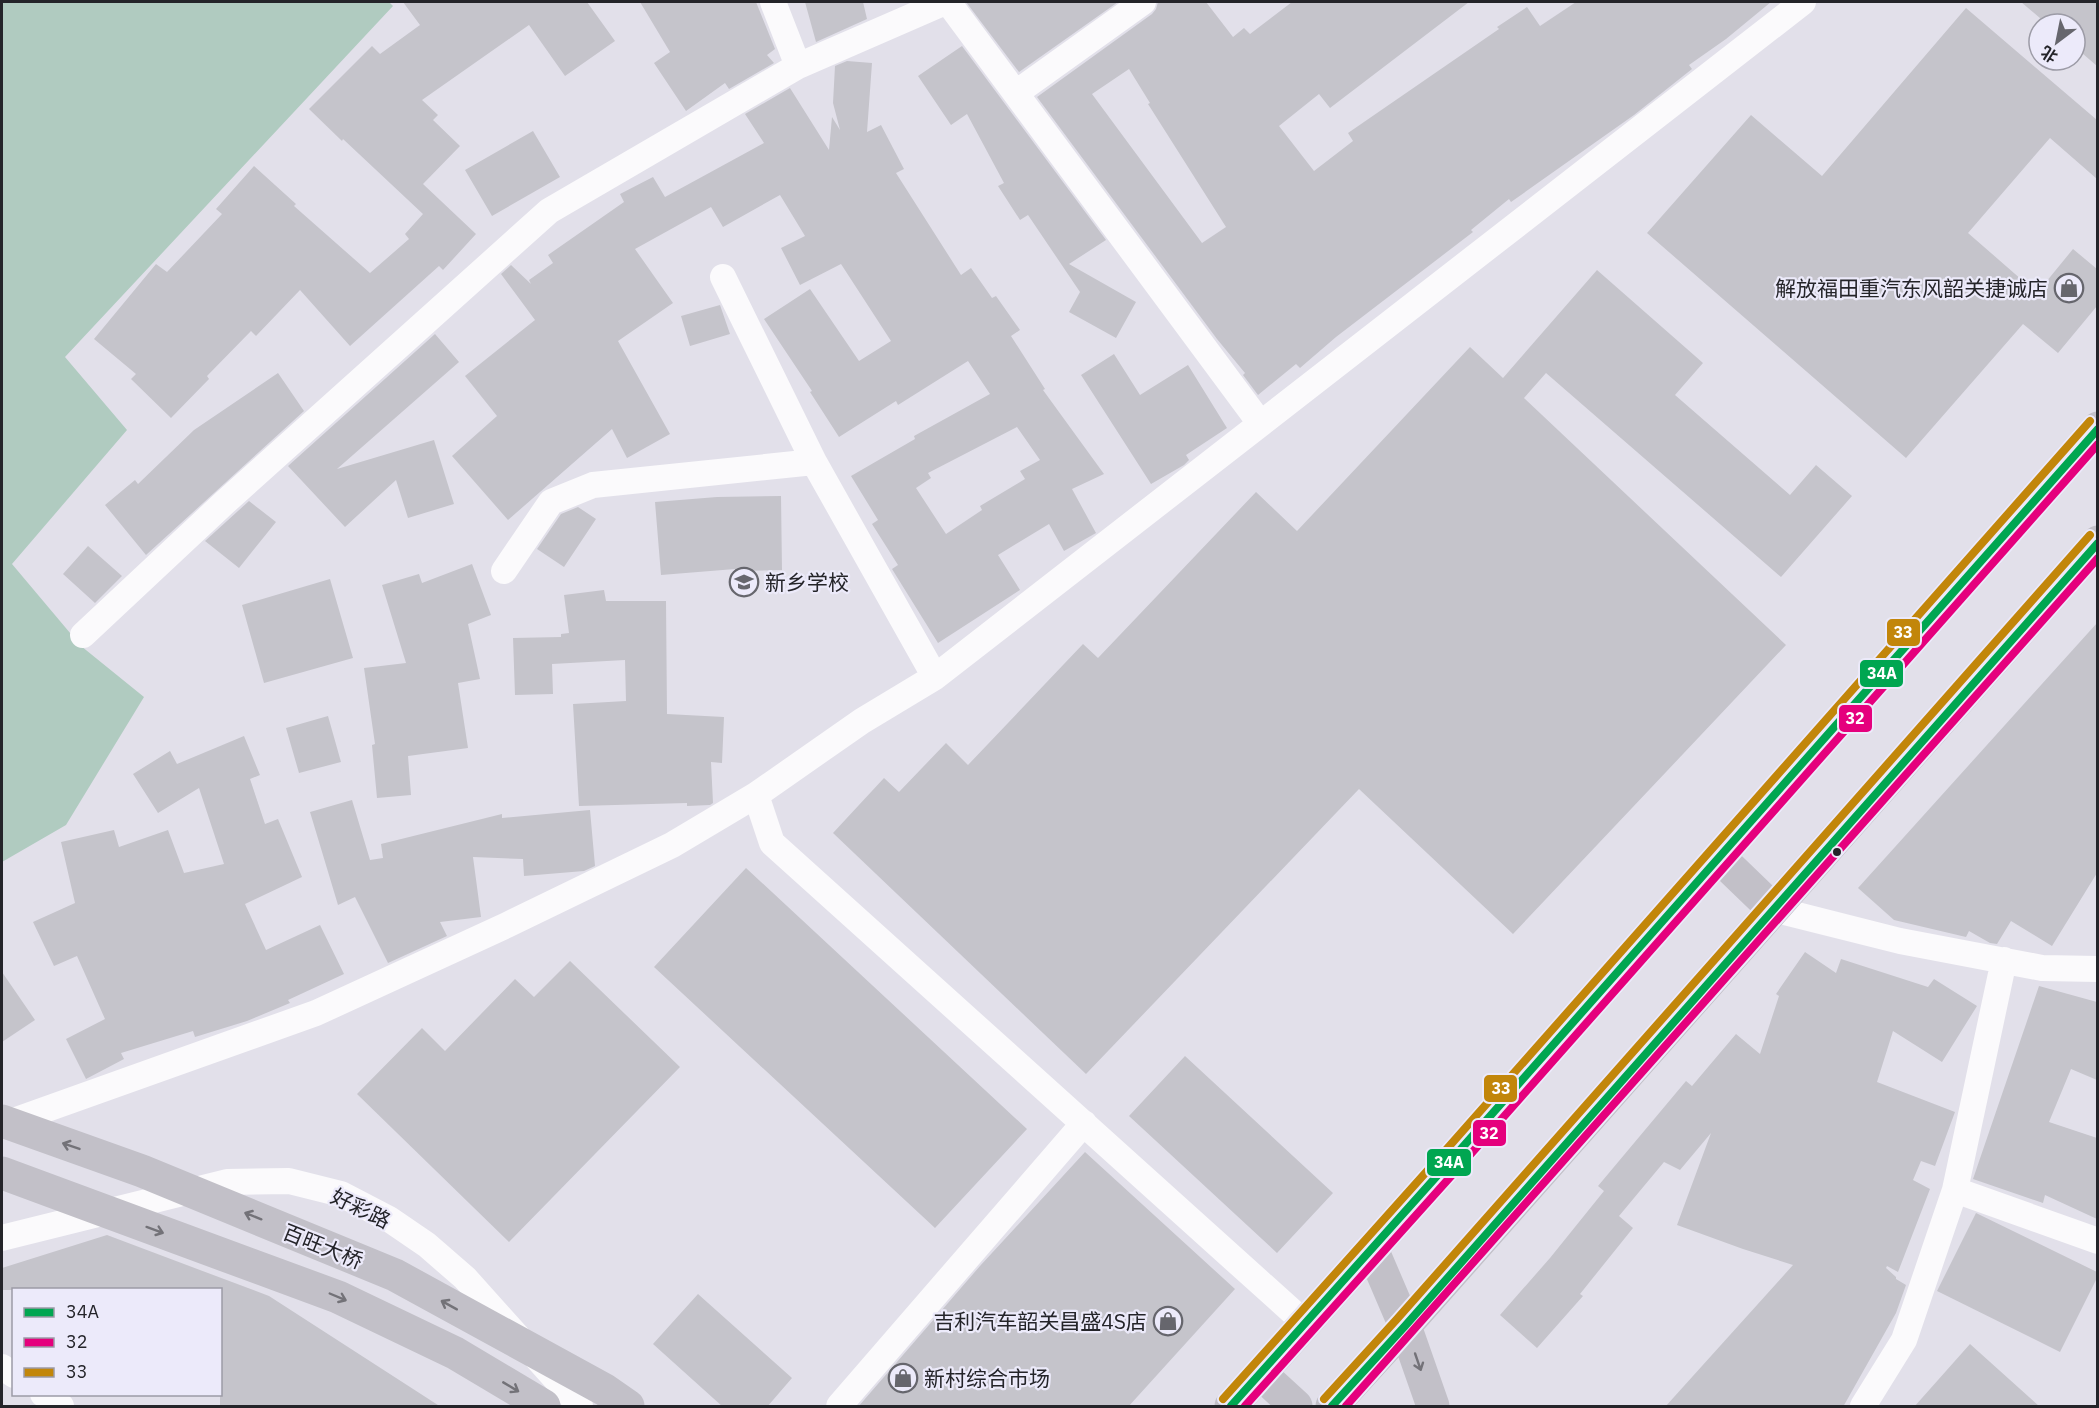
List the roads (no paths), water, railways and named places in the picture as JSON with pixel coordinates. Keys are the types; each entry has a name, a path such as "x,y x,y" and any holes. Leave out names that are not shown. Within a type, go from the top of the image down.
{"main road":[{"path":"1231,1407 2097,428"},
{"path":"1332,1407 2097,542"},
{"path":"1719,857 1773,909"},
{"name":"百旺大桥","path":"2,1123 142,1171 395,1275 605,1390 628,1407"},
{"name":"百旺大桥","path":"2,1173 338,1297 455,1353 544,1407"},
{"path":"1372,1250 1405,1326 1433,1407"},
{"path":"1261,1374 1296,1407"}],"street":[{"path":"773,2 798,66"},
{"path":"83,635 233,495 549,211 798,66 946,2 1260,423"},
{"path":"1016,93 1143,2"},
{"path":"2,1123 316,1013 507,926 672,845 756,795 862,722 934,677 1803,2"},
{"path":"723,278 814,462 934,677"},
{"path":"504,571 551,501 593,485 814,462"},
{"path":"756,795 772,843 1306,1324"},
{"path":"1773,909 1900,941 2042,968 2097,969"},
{"path":"1863,1407 1904,1340 1955,1191 2004,960"},
{"path":"839,1407 1084,1123"},
{"name":"好彩路","path":"2,1238 227,1182 290,1181 341,1194 389,1220 427,1245 465,1278 580,1407"},
{"path":"1955,1191 2097,1241"},
{"path":"44,1396 61,1407"}],"place":[{"name":"解放福田重汽东风韶关捷诚店","path":"2069,288"},
{"name":"新乡学校","path":"744,582"},
{"name":"吉利汽车韶关昌盛4S店","path":"1168,1321"},
{"name":"新村综合市场","path":"903,1378"}]}
